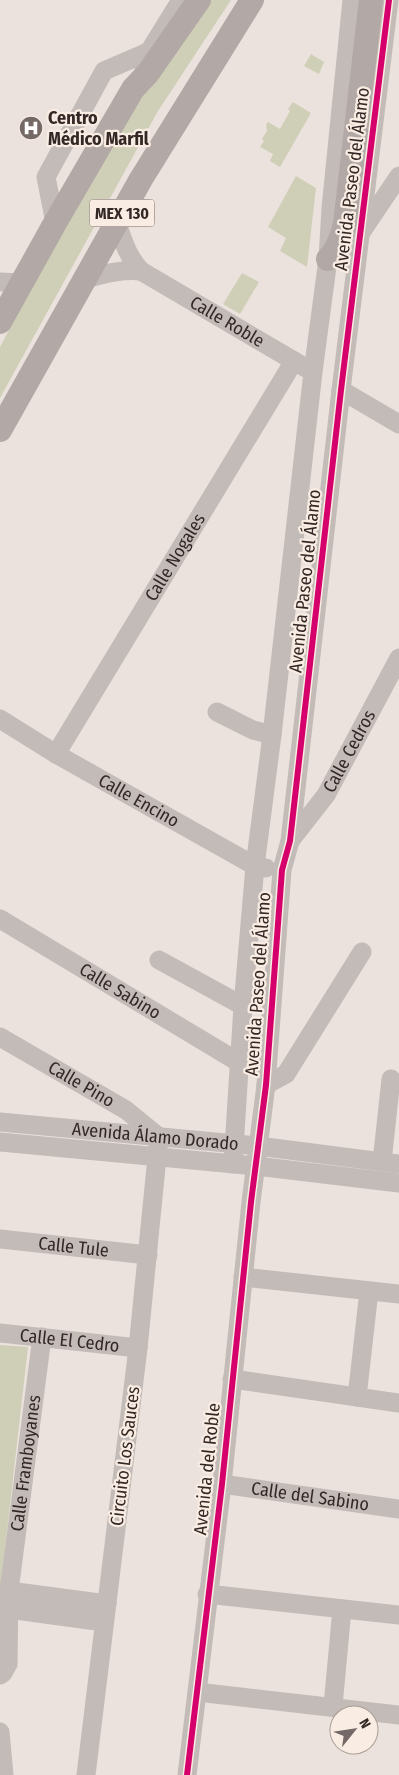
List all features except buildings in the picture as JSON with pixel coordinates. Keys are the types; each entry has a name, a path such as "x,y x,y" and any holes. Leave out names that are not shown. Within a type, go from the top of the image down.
{"main road":[{"name":"MEX 130","path":"0,322 10,282 55,222 133,89 148,73 199,0"},
{"name":"MEX 130","path":"0,430 141,179 252,0"},
{"path":"328,259 340,240 352,229 371,0"}],"street":[{"name":"MEX 130","path":"133,89 143,60 181,0"},
{"name":"Avenida Paseo del Álamo","path":"233,1164 243,1006 256,866 313,372 328,259 331,208 352,0"},
{"name":"Avenida Paseo del Álamo","path":"256,1166 266,1085 282,870 290,841 342,390 352,229 392,33 389,0"},
{"path":"55,222 46,177 104,72 148,52"},
{"path":"352,229 399,176"},
{"name":"Calle Roble","path":"117,223 124,246 133,262 141,271 313,372"},
{"path":"85,279 125,270 141,271"},
{"name":"Calle Nogales","path":"56,754 294,361"},
{"path":"342,390 399,424"},
{"name":"Calle Cedros","path":"290,841 326,795 399,658"},
{"path":"217,712 253,730 272,734"},
{"name":"Calle Encino","path":"0,720 56,754 256,866 282,870"},
{"name":"Calle Sabino","path":"0,919 240,1064"},
{"path":"266,1085 286,1074 362,952"},
{"path":"158,960 243,1006"},
{"name":"Calle Pino","path":"0,1037 126,1110 159,1137"},
{"path":"390,1163 391,1078"},
{"name":"Avenida Álamo Dorado","path":"0,1122 258,1146 390,1163"},
{"name":"Circuito Los Sauces","path":"86,1775 138,1348 159,1137"},
{"name":"Avenida Álamo Dorado","path":"0,1142 256,1166 399,1183"},
{"name":"Avenida del Roble","path":"187,1775 207,1594 222,1484 256,1166"},
{"name":"Calle Tule","path":"0,1239 148,1255"},
{"path":"243,1277 399,1294"},
{"path":"357,1397 369,1291"},
{"name":"Calle El Cedro","path":"0,1333 138,1348"},
{"name":"Calle Framboyanes","path":"0,1675 8,1664 4,1601 42,1337"},
{"path":"232,1379 394,1403"},
{"name":"Calle del Sabino","path":"222,1484 399,1509"},
{"path":"207,1594 393,1614"},
{"path":"4,1601 105,1613"},
{"path":"333,1705 342,1610"},
{"path":"197,1692 329,1706"},
{"path":"379,1712 399,1714"},
{"path":"0,1732 4,1775"}],"green space":[{"path":"208,0 231,0 158,111 0,398 0,347 102,156 164,60"},
{"path":"311,54 324,62 319,74 304,66"},
{"path":"293,102 311,113 280,167 270,161 273,154 260,147 264,141 262,139 267,131 266,125 268,122 280,129"},
{"path":"296,176 316,188 307,267 280,251 286,238 268,227"},
{"path":"242,273 259,282 240,314 223,304"},
{"path":"0,1345 28,1347 1,1584 0,1584"}],"cycle path":[{"path":"187,1775 222,1484 251,1202 266,1085 282,870 290,841 341,390 389,0"}],"place":[{"name":"Centro Médico Marfil","path":"31,128"}]}
